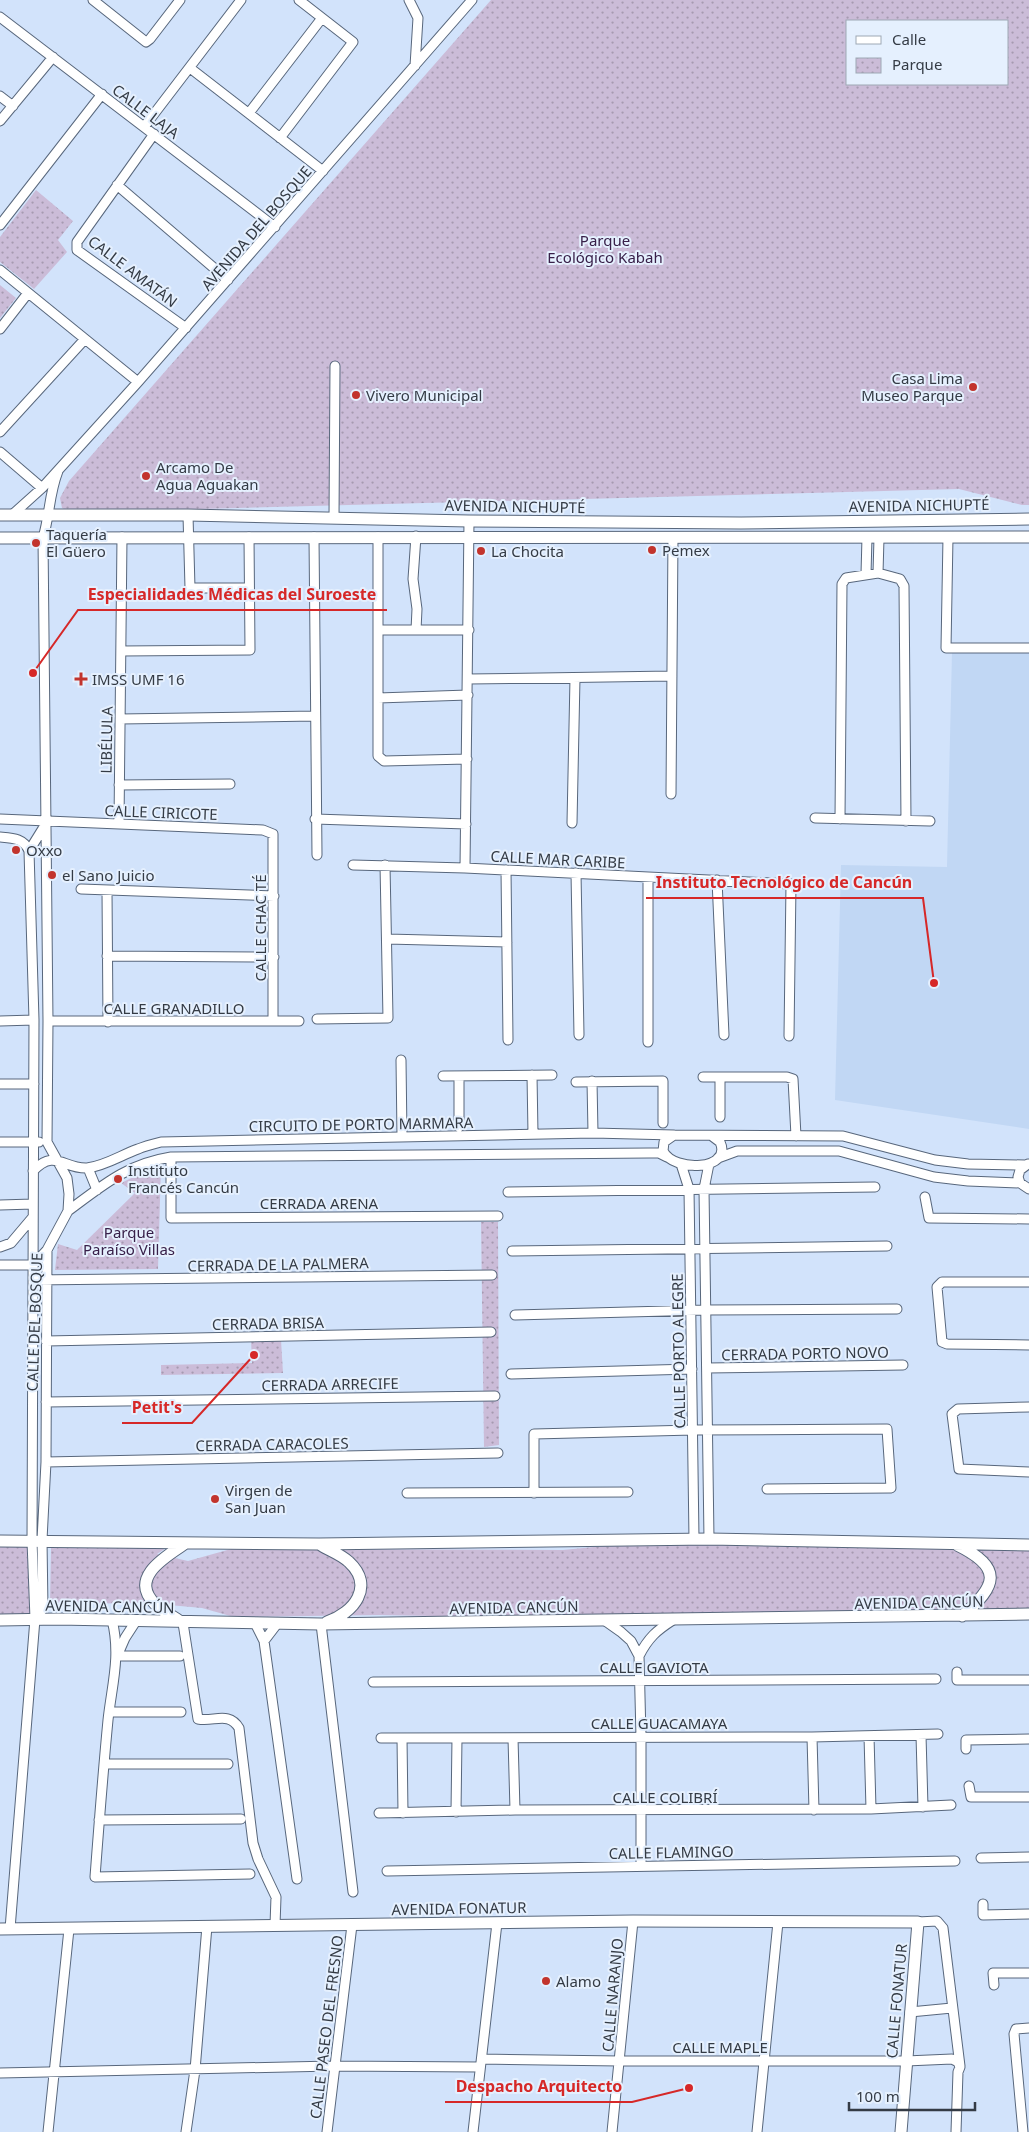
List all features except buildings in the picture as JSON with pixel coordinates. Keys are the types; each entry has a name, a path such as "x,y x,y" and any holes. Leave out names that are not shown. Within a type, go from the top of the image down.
{"main road":[{"name":"AVENIDA NICHUPTÉ","path":"0,515 188,515 469,522 740,523 1029,519"},
{"path":"740,523 742,537"},
{"name":"AVENIDA NICHUPTÉ","path":"0,538 416,536 1029,537"},
{"path":"0,1541 318,1544 709,1539 1029,1545"},
{"path":"183,1623 154,1603 149,1595 146,1584 150,1572 161,1559 186,1543"},
{"path":"318,1544 348,1561 357,1573 360,1586 359,1597 352,1607 343,1615 321,1624"},
{"path":"955,1544 976,1555 986,1564 990,1583 988,1591 962,1616"},
{"name":"AVENIDA CANCÚN","path":"0,1620 321,1624 1029,1614"},
{"name":"AVENIDA FONATUR","path":"5,1929 633,1921 918,1922"},
{"name":"CALLE FONATUR","path":"901,2132 918,1922"}],"street":[{"path":"93,0 146,42 180,0"},
{"path":"144,127 241,0"},
{"path":"280,138 353,42 299,0"},
{"path":"409,0 418,18 415,66"},
{"name":"AVENIDA DEL BOSQUE","path":"12,515 42,488 138,382 472,0"},
{"name":"CALLE LAJA","path":"0,16 275,227"},
{"path":"249,113 322,18"},
{"path":"0,121 53,57"},
{"path":"190,68 323,171"},
{"path":"0,225 102,94"},
{"path":"0,96 12,106"},
{"name":"CALLE AMATÁN","path":"154,134 77,242 77,250 186,328"},
{"path":"117,186 228,280"},
{"path":"0,270 138,382"},
{"path":"0,329 28,293"},
{"path":"0,432 85,339"},
{"path":"334,518 335,366"},
{"path":"0,452 42,488"},
{"name":"AVENIDA DEL BOSQUE","path":"47,822 43,538 49,515 50,491 58,471"},
{"path":"188,515 190,588 249,588"},
{"path":"465,868 469,522"},
{"path":"416,536 413,579 417,609 416,630"},
{"path":"121,651 250,650 249,537"},
{"path":"314,537 317,855"},
{"path":"378,537 378,756 384,762 467,759"},
{"path":"671,794 673,537"},
{"path":"948,537 946,648 1029,648"},
{"name":"LIBÉLULA","path":"119,823 122,538"},
{"path":"873,538 878,573"},
{"path":"866,574 873,538"},
{"path":"840,819 842,584 846,578 878,573 900,578 904,586 906,821"},
{"path":"378,630 469,630"},
{"path":"468,679 672,676"},
{"path":"572,823 575,678"},
{"path":"378,698 468,695"},
{"path":"120,719 315,716"},
{"path":"119,785 230,784"},
{"path":"815,818 930,821"},
{"name":"CALLE CIRICOTE","path":"0,819 263,830 273,834"},
{"path":"316,820 466,824"},
{"path":"29,851 47,822"},
{"name":"CALLE DEL BOSQUE","path":"37,1541 46,1462 47,1250 68,1211 69,1194 67,1178 47,1142 47,822"},
{"name":"CALLE CHAC TÉ","path":"273,834 273,1021"},
{"path":"0,837 21,840 27,845 29,851"},
{"name":"CALLE DEL BOSQUE","path":"5,1929 35,1619 37,1541 33,1280 34,1020 29,851"},
{"name":"CALLE MAR CARIBE","path":"353,865 465,868 791,884 789,1036"},
{"path":"317,1019 388,1018 385,865"},
{"path":"506,870 508,1040"},
{"path":"576,873 579,1035"},
{"path":"648,877 648,1042"},
{"path":"717,880 724,1035"},
{"path":"81,889 274,896"},
{"path":"107,890 108,1022"},
{"path":"387,939 507,942"},
{"path":"107,956 274,957"},
{"path":"0,1020 34,1020"},
{"name":"CALLE GRANADILLO","path":"48,1021 299,1021"},
{"path":"401,1060 402,1136"},
{"path":"443,1076 552,1075"},
{"path":"459,1076 459,1127"},
{"path":"532,1076 533,1134"},
{"path":"702,1076 787,1077 793,1079 796,1136"},
{"path":"720,1077 720,1117"},
{"path":"592,1081 593,1133"},
{"path":"576,1082 663,1081 663,1123"},
{"path":"0,1084 34,1084"},
{"name":"CIRCUITO DE PORTO MARMARA","path":"88,1168 160,1142 593,1133 712,1136 843,1136 916,1156 968,1164 1027,1165"},
{"path":"667,1157 663,1151 663,1145 665,1140 674,1135"},
{"path":"712,1136 718,1139 722,1147 718,1158"},
{"path":"0,1142 47,1142"},
{"path":"709,1164 718,1158 737,1151 839,1151 914,1172 968,1181 1020,1183 1029,1188"},
{"name":"CIRCUITO DE PORTO MARMARA","path":"68,1211 126,1170 149,1160 171,1157 659,1153 681,1164 694,1166 709,1164"},
{"name":"CERRADA ARENA","path":"171,1157 171,1218 498,1216"},
{"path":"33,1171 41,1162 56,1159 76,1167 88,1168 97,1190"},
{"name":"CALLE PORTO ALEGRE","path":"681,1164 689,1189 694,1539"},
{"name":"CALLE PORTO ALEGRE","path":"709,1164 704,1189 709,1539"},
{"path":"968,1164 968,1181"},
{"name":"CIRCUITO DE PORTO MARMARA","path":"1020,1183 1018,1173 1027,1165"},
{"path":"508,1192 875,1187"},
{"path":"925,1196 929,1218 1029,1219"},
{"path":"0,1205 34,1204"},
{"path":"0,1247 11,1243 33,1217"},
{"path":"512,1251 690,1247 887,1246"},
{"path":"0,1265 33,1265 47,1250"},
{"name":"CERRADA DE LA PALMERA","path":"33,1280 492,1275"},
{"path":"1029,1282 942,1282 937,1287 942,1342 947,1344 1029,1344"},
{"path":"515,1315 705,1310 897,1309"},
{"name":"CERRADA BRISA","path":"46,1341 490,1332"},
{"name":"CERRADA PORTO NOVO","path":"707,1368 903,1365"},
{"path":"511,1374 692,1369"},
{"name":"CERRADA ARRECIFE","path":"46,1402 495,1396"},
{"path":"1029,1407 958,1409 952,1414 959,1469 1029,1472"},
{"path":"534,1493 534,1434 693,1430 887,1429 891,1488 767,1489"},
{"name":"CERRADA CARACOLES","path":"46,1462 498,1453"},
{"path":"407,1493 628,1492"},
{"path":"112,1620 116,1636 117,1656 109,1712 95,1877 250,1874"},
{"path":"604,1620 631,1641 639,1656"},
{"path":"641,1866 639,1656 646,1641 654,1632 673,1620"},
{"path":"117,1656 125,1638 136,1621"},
{"path":"183,1623 198,1720 228,1718 235,1721 239,1728 253,1843 258,1859 276,1897 275,1925"},
{"path":"254,1624 264,1641 297,1878"},
{"path":"264,1641 277,1624"},
{"path":"321,1624 354,1892"},
{"path":"117,1656 180,1656"},
{"path":"957,1672 957,1680 1029,1680"},
{"name":"CALLE GAVIOTA","path":"373,1682 936,1680"},
{"path":"109,1712 182,1712"},
{"name":"CALLE GUACAMAYA","path":"381,1738 812,1737 938,1734"},
{"path":"921,1735 923,1807"},
{"path":"869,1736 871,1809"},
{"path":"812,1737 814,1810"},
{"path":"402,1738 403,1813"},
{"path":"456,1812 457,1738"},
{"path":"513,1738 515,1810"},
{"path":"966,1750 966,1740 1029,1738"},
{"path":"104,1764 228,1764"},
{"path":"969,1786 970,1797 1029,1797"},
{"name":"CALLE COLIBRÍ","path":"379,1813 515,1810 814,1810 951,1805"},
{"path":"99,1820 241,1819"},
{"path":"982,1858 1029,1857"},
{"name":"CALLE FLAMINGO","path":"388,1872 955,1861"},
{"path":"983,1904 983,1915 1029,1914"},
{"name":"CALLE NARANJO","path":"612,2132 633,1921"},
{"path":"918,1922 937,1921 943,1928 959,2065 956,2132"},
{"path":"757,2132 778,1922"},
{"path":"472,2132 497,1923"},
{"name":"CALLE PASEO DEL FRESNO","path":"327,2132 333,2066 352,1925"},
{"path":"186,2132 195,2070 207,1926"},
{"path":"48,2132 69,1929"},
{"path":"994,1985 993,1974 1029,1973"},
{"path":"910,2012 952,2008"},
{"path":"1023,2132 1014,2034 1016,2029 1029,2028"},
{"name":"CALLE MAPLE","path":"0,2074 620,2061 906,2061 952,2059 959,2065"}],"shaded area":[{"path":"952,652 1029,652 1029,1129 835,1100 841,865 947,867"}],"green space":[{"name":"Parque Ecológico Kabah","path":"491,0 1029,0 1029,505 1022,505 959,489 86,512 70,512 62,508 60,498 69,481"},
{"path":"36,190 73,221 58,240 67,252 34,289 0,262 0,237"},
{"path":"0,285 16,298 0,318"},
{"name":"Parque Paraíso Villas","path":"161,1164 158,1269 55,1270 58,1244 77,1250 135,1193 121,1183"},
{"path":"481,1222 498,1222 499,1445 484,1447"},
{"path":"251,1339 281,1340 283,1373 161,1375 161,1365 252,1363"},
{"path":"675,1539 1029,1544 1029,1614 637,1620 379,1615 234,1617 202,1608 147,1603 50,1604 51,1548 166,1548 157,1554 188,1561 231,1549 563,1550"},
{"path":"0,1541 32,1541 35,1619 0,1620"}],"place":[{"name":"Casa Lima Museo Parque","path":"973,387"},
{"name":"Vivero Municipal","path":"356,395"},
{"name":"Arcamo De Agua Aguakan","path":"146,476"},
{"name":"Taquería El Güero","path":"36,543"},
{"name":"Pemex","path":"652,550"},
{"name":"La Chocita","path":"481,551"},
{"name":"Especialidades Médicas del Suroeste","path":"33,673"},
{"name":"IMSS UMF 16","path":"81,679"},
{"name":"Oxxo","path":"16,850"},
{"name":"el Sano Juicio","path":"52,875"},
{"name":"Instituto Tecnológico de Cancún","path":"934,983"},
{"name":"Instituto Francés Cancún","path":"118,1179"},
{"name":"Petit's","path":"254,1355"},
{"name":"Virgen de San Juan","path":"215,1499"},
{"name":"Alamo","path":"546,1981"},
{"name":"Despacho Arquitecto","path":"689,2088"}]}
